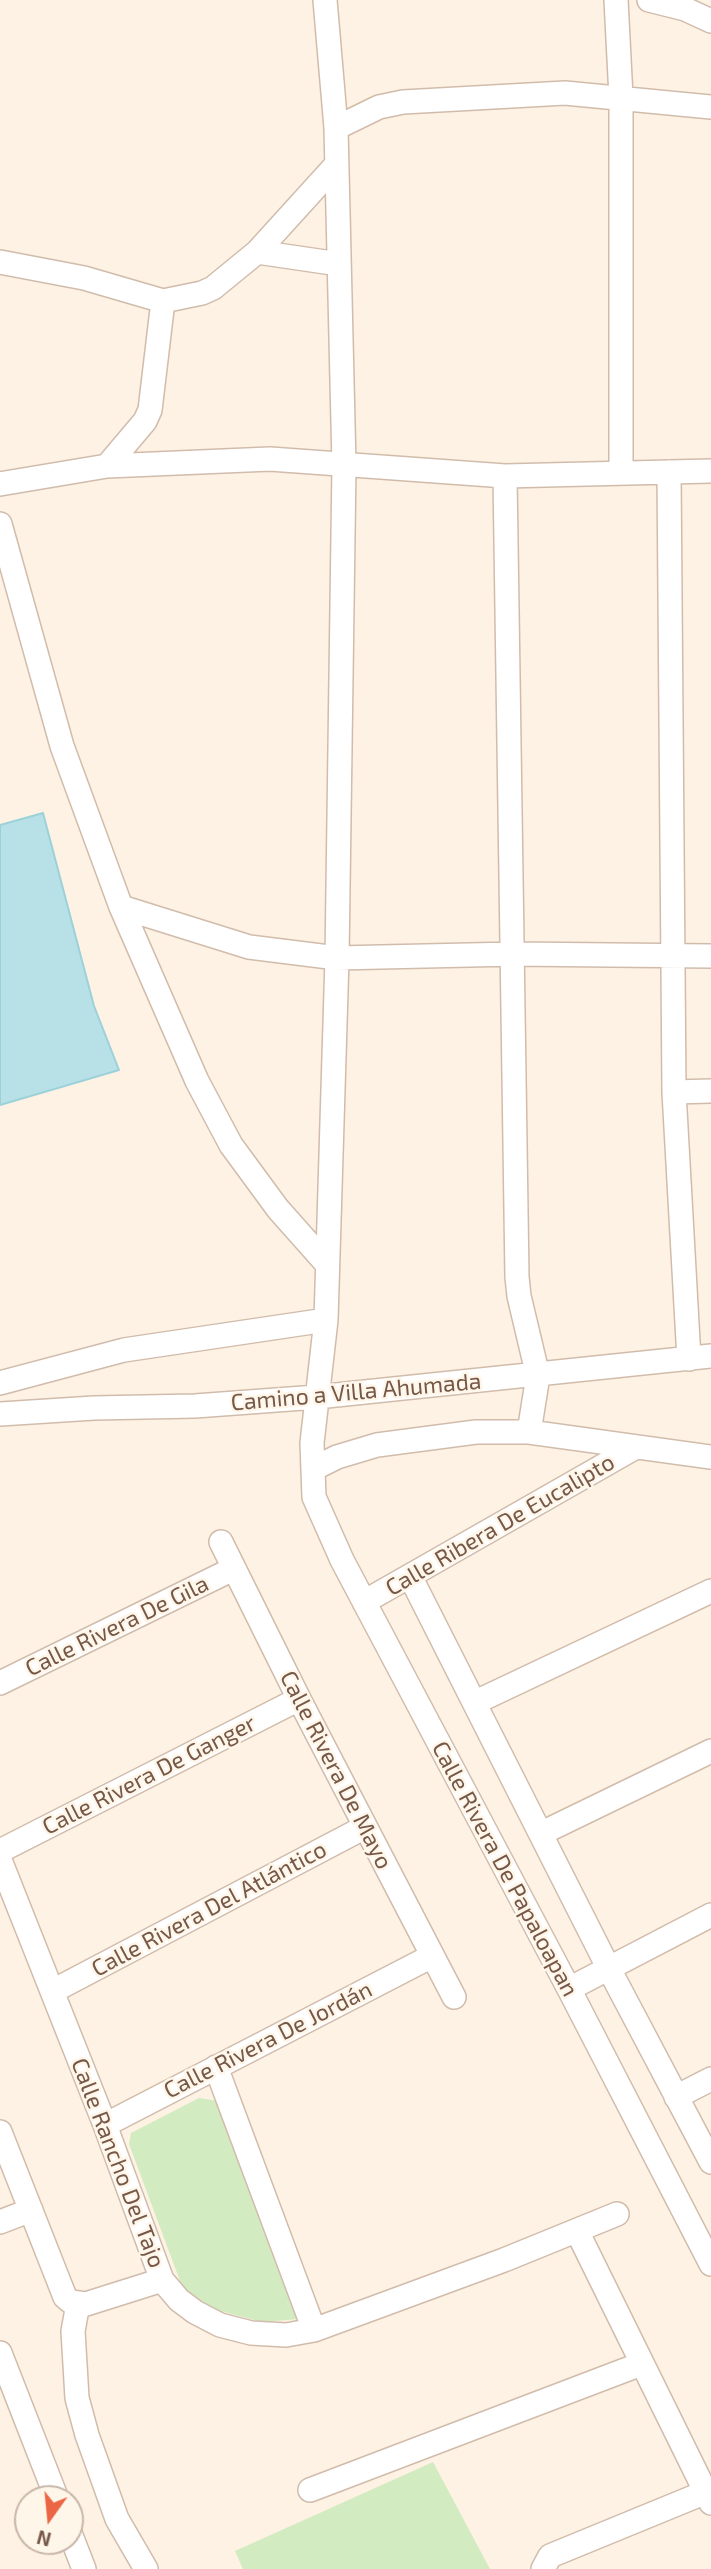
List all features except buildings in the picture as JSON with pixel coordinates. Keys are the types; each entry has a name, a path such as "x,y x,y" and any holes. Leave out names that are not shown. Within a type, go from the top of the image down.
{"street":[{"name":"Calle Rivera De Papaloapan","path":"325,0 336,128 344,465 337,958 326,1320 312,1443 314,1497 328,1534 711,2264"},
{"path":"616,0 621,97 621,472"},
{"path":"649,0 685,9 711,20"},
{"path":"336,128 379,107 403,102 565,93 711,107"},
{"path":"0,262 83,278 163,301 202,293 213,288 257,252 336,165"},
{"path":"257,252 339,264"},
{"path":"107,466 145,421 150,411 163,301"},
{"path":"0,484 107,466 270,459 505,476 711,471"},
{"path":"669,472 674,1092 700,1358"},
{"path":"505,476 517,1277 538,1376 529,1432"},
{"path":"0,524 62,746 121,907 197,1081 231,1145 278,1209 327,1263"},
{"path":"121,907 249,947 337,958 513,954 711,956"},
{"path":"674,1092 711,1091"},
{"path":"0,1383 124,1350 326,1320"},
{"name":"Camino a Villa Ahumada","path":"0,1414 317,1398 700,1358"},
{"path":"313,1469 337,1457 377,1446 476,1432 529,1432 711,1457"},
{"name":"Calle Ribera De Eucalipto","path":"364,1602 636,1447"},
{"name":"Calle Rivera De Mayo","path":"221,1542 299,1699 454,1997"},
{"name":"Calle Rivera De Gila","path":"0,1683 233,1569"},
{"path":"410,1576 608,1967 711,2162"},
{"path":"475,1702 711,1591"},
{"name":"Calle Rivera De Ganger","path":"0,1851 299,1699"},
{"path":"541,1833 711,1751"},
{"name":"Calle Rivera Del Atlántico","path":"53,1991 365,1827"},
{"name":"Calle Rancho Del Tajo","path":"0,1860 105,2125 162,2280 179,2300 220,2325 251,2333 286,2335 314,2329 504,2260 617,2214"},
{"path":"569,1989 711,1914"},
{"name":"Calle Rivera De Jordán","path":"105,2125 432,1956"},
{"path":"215,2067 314,2329"},
{"path":"676,2096 711,2079"},
{"path":"0,2132 65,2297 78,2304 86,2304 162,2280"},
{"path":"0,2222 31,2210"},
{"path":"543,2569 551,2556 708,2498 577,2231"},
{"path":"78,2304 73,2331 77,2398 87,2435 117,2519 146,2569"},
{"path":"0,2353 52,2485"},
{"path":"310,2490 641,2364"}],"green space":[{"path":"199,2098 218,2101 299,2319 262,2322 216,2310 183,2289 129,2144 131,2133"},
{"path":"433,2462 490,2569 243,2569 235,2551"}],"water":[{"path":"43,813 94,1006 119,1070 0,1105 0,825"}]}
